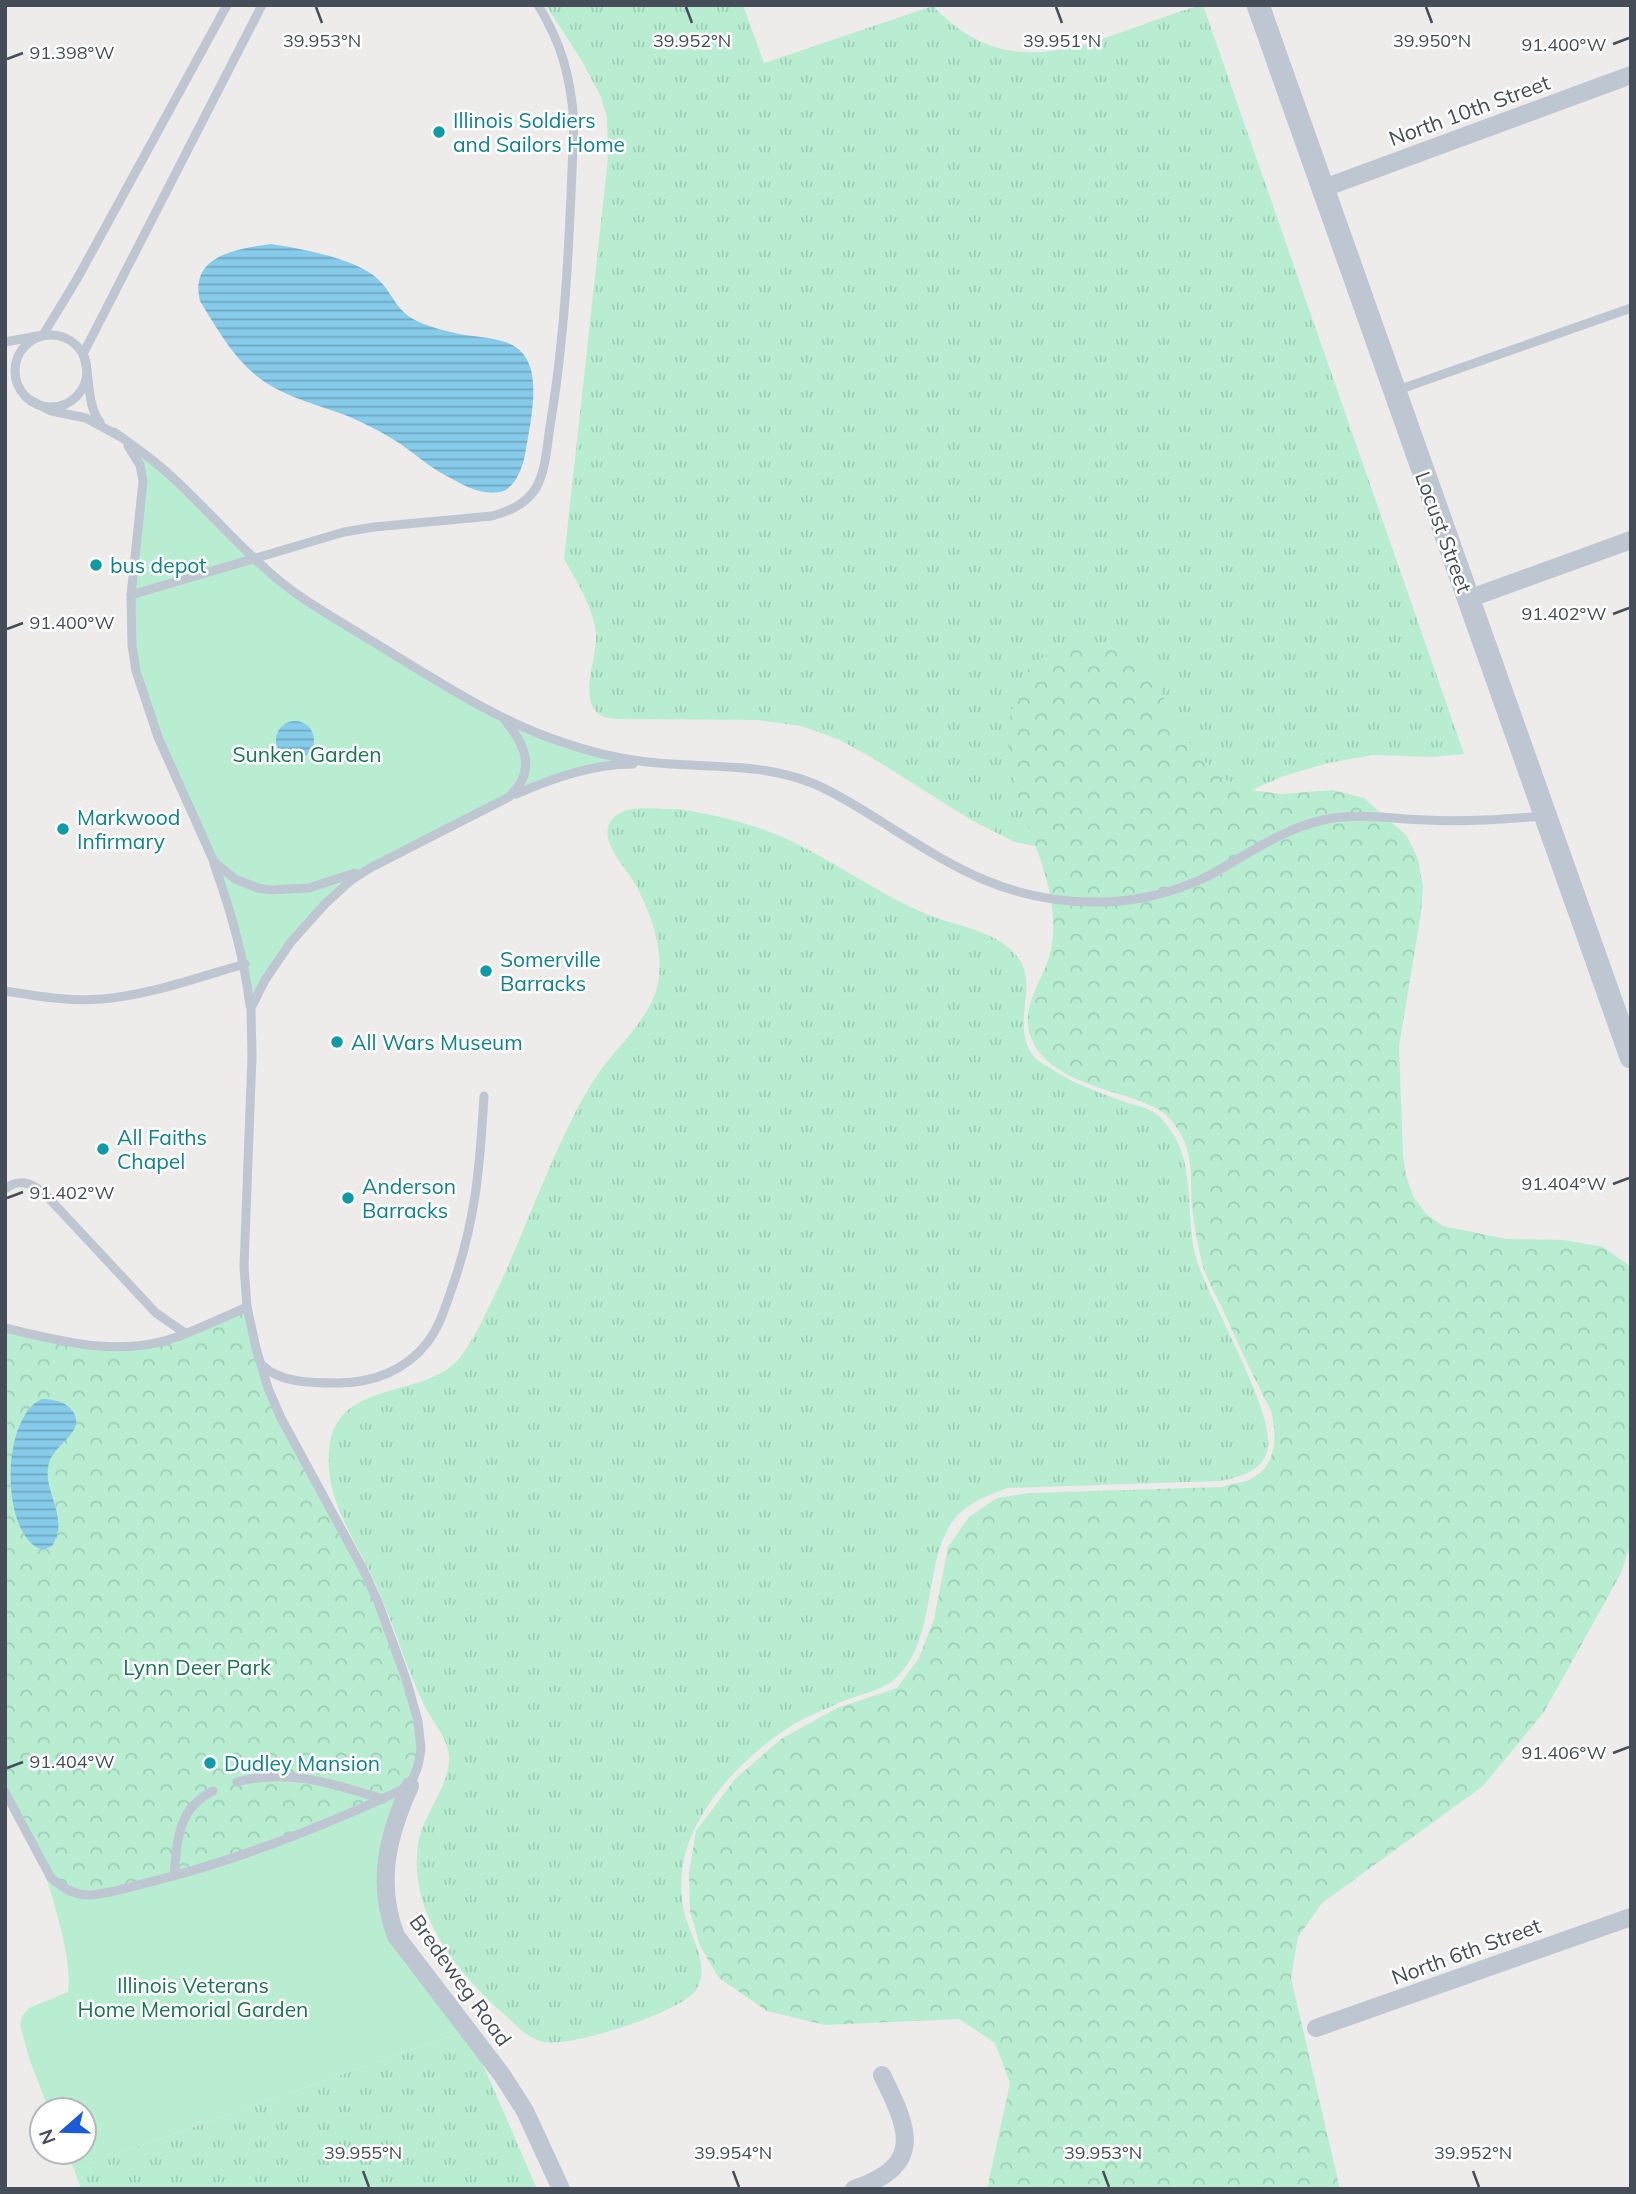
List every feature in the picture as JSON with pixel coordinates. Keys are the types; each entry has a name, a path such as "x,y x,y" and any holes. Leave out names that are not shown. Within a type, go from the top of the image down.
{"street":[{"name":"Locust Street","path":"1258,5 1545,816 1623,1010 1631,1057"},
{"name":"North 10th Street","path":"1324,188 1631,75"},
{"path":"1468,599 1631,540"},
{"name":"Bredeweg Road","path":"410,1786 393,1832 386,1870 385,1894 396,1936 502,2075 525,2111 561,2189"},
{"name":"North 6th Street","path":"1316,2028 1631,1917"},
{"path":"854,2189 883,2176 897,2165 904,2150 906,2133 902,2116 882,2075"}],"lane":[{"path":"22,392 16,381 17,358 32,340 43,335 77,279 227,5"},
{"path":"30,401 53,407 75,398 82,389 86,378 83,355 262,5"},
{"path":"131,594 364,529 492,516 516,507 536,487 542,473 557,384 574,121 571,84 562,52 538,5"},
{"path":"1393,391 1631,308"},
{"path":"5,342 55,335 76,345 88,369 92,406 103,425"},
{"path":"5,372 30,401 51,411 86,418 114,432 170,474 255,558 307,601 470,701 504,719 564,743 612,756 667,764"},
{"path":"5,1792 51,1878 62,1888 89,1895 174,1876 352,1814 410,1786 421,1749 418,1721 393,1640 359,1561 281,1418 260,1364 247,1307 244,1267 252,1056 251,1007 245,964 231,910 214,862 158,737 139,684 132,645 131,594 143,481 136,457 127,443 114,432"},
{"path":"504,719 519,738 526,768 522,782 509,797"},
{"path":"251,1007 265,980 291,942 350,881 370,868 509,797 580,770 618,764 743,766 806,781 834,792 955,867 986,882 1027,895 1097,903 1168,892 1201,879 1299,827 1326,819 1356,816 1489,821 1545,816"},
{"path":"214,862 235,879 246,884 280,890 309,888 370,868"},
{"path":"5,991 71,1000 103,999 137,994 245,964"},
{"path":"260,1364 286,1378 315,1382 356,1382 375,1379 395,1370 413,1358 428,1342 442,1318 463,1257 471,1223 478,1186 484,1096"},
{"path":"5,1189 21,1182 31,1184 43,1192 156,1313 185,1333"},
{"path":"5,1328 80,1345 113,1348 144,1345 185,1333 247,1307"},
{"path":"237,1782 259,1777 293,1776 326,1782 383,1799"},
{"path":"174,1876 181,1826 189,1808 199,1798 213,1791"}],"green space":[{"path":"546,5 743,5 764,63 933,6 965,33 998,48 1031,52 1064,49 1098,40 1203,5 1464,754 1431,757 1373,755 1328,763 1281,777 1225,802 1061,851 1015,842 971,820 838,739 801,726 759,720 618,719 602,716 590,701 590,678 596,644 592,614 564,559 608,158 607,118 601,97 582,61"},
{"name":"Sunken Garden","path":"127,443 152,459 307,601 504,719 612,756 618,764 555,778 370,868 291,942 251,1008 231,910 158,737 132,645 143,481"},
{"path":"1109,643 1131,651 1150,670 1178,726 1198,755 1222,778 1250,790 1281,794 1333,790 1364,798 1407,836 1418,859 1423,887 1399,1046 1403,1155 1413,1196 1426,1214 1443,1226 1506,1239 1564,1240 1603,1247 1631,1267 1631,1542 1621,1573 1544,1712 1483,1786 1322,1903 1298,1937 1291,1978 1340,2189 987,2189 1010,2083 995,2043 959,2019 825,2025 767,2011 719,1978 700,1946 690,1911 689,1873 696,1831 735,1779 781,1739 837,1708 897,1688 919,1658 934,1619 948,1547 969,1517 997,1498 1029,1493 1222,1487 1249,1480 1259,1474 1266,1467 1273,1450 1271,1411 1203,1267 1193,1215 1190,1165 1179,1131 1166,1115 1154,1107 1088,1084 1059,1070 1037,1049 1030,1035 1028,1013 1048,959 1053,921 1049,889 1013,780 1009,725 1021,680 1034,664 1043,657 1064,649"},
{"path":"640,808 678,809 735,821 776,834 907,905 981,932 1011,950 1021,962 1025,975 1024,1031 1027,1045 1035,1058 1079,1084 1152,1111 1159,1116 1178,1142 1187,1175 1191,1228 1197,1261 1263,1414 1268,1436 1267,1452 1254,1469 1241,1476 1220,1481 1007,1488 980,1499 962,1511 946,1533 938,1553 919,1642 909,1662 895,1679 876,1690 841,1702 794,1724 743,1764 706,1808 686,1850 681,1885 684,1911 701,1960 702,1970 696,1990 687,1999 649,2018 600,2034 544,2042 523,2032 471,1981 440,1940 429,1918 417,1870 418,1845 448,1770 447,1746 424,1705 389,1615 338,1506 330,1478 329,1448 333,1431 343,1415 357,1404 375,1396 431,1378 447,1369 461,1356 477,1330 576,1111 600,1071 645,1014 656,991 659,959 653,927 634,882 611,847 608,826 616,816 626,811"},
{"name":"Lynn Deer Park","path":"247,1307 268,1388 349,1541 406,1679 421,1749 410,1786 212,1864 89,1895 51,1878 5,1792 5,1328 80,1345 144,1345"},
{"name":"Illinois Veterans Home Memorial Garden","path":"410,1786 393,1832 389,1916 468,2030 98,2161 98,2096 44,2096 20,2025 22,2016 29,2008 68,1992 65,1946 43,1865 75,1893 130,1887 279,1841"},
{"path":"468,2030 537,2189 81,2189 74,2169 98,2166 98,2161"}],"water":[{"path":"271,244 328,256 358,266 380,281 399,307 415,320 462,335 503,341 520,350 531,370 533,399 523,462 511,486 493,493 464,485 379,431 283,392 262,380 243,364 200,301 198,286 202,273 219,257"},
{"path":"295,721 309,726 314,740 309,754 295,759 281,754 276,740 281,726"},
{"path":"42,1399 58,1401 67,1406 76,1419 74,1430 49,1463 49,1484 58,1525 52,1546 43,1550 29,1541 19,1524 13,1502 11,1477 18,1428 28,1410"}],"place":[{"name":"Illinois Soldiers and Sailors Home","path":"439,132"},
{"name":"bus depot","path":"96,565"},
{"name":"Markwood Infirmary","path":"63,829"},
{"name":"Somerville Barracks","path":"486,971"},
{"name":"All Wars Museum","path":"337,1042"},
{"name":"All Faiths Chapel","path":"103,1149"},
{"name":"Anderson Barracks","path":"348,1198"},
{"name":"Dudley Mansion","path":"210,1763"}]}
